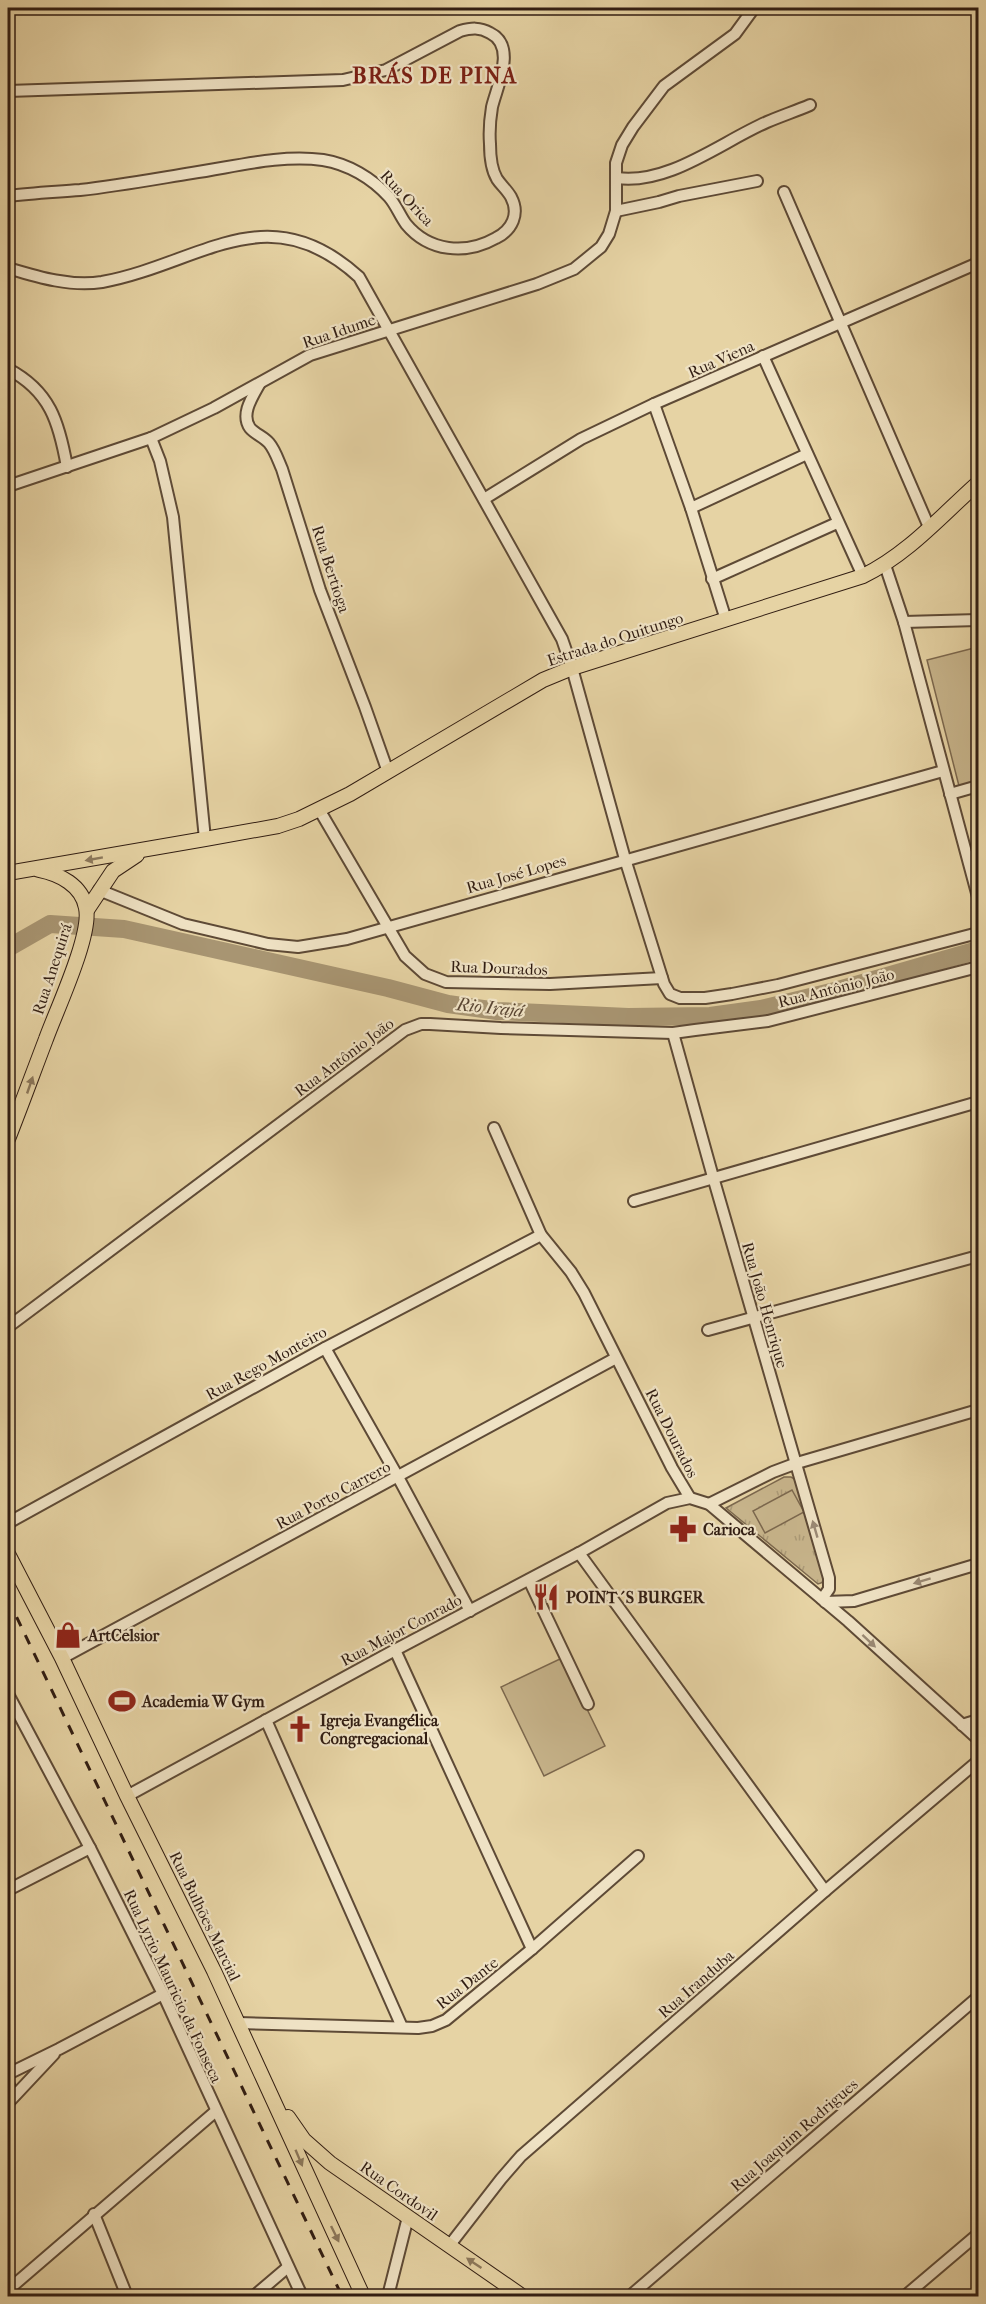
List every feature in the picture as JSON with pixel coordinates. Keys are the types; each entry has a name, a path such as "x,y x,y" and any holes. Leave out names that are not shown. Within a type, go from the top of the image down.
{"main road":[{"name":"Estrada do Quitungo","path":"8,873 278,826 320,810 543,680 572,668 862,576 885,565 905,550 978,483"},
{"name":"Estrada do Quitungo","path":"87,914 99,890 113,871 123,862 151,848"},
{"name":"Rua Anequirá","path":"8,1139 73,970 87,914 83,897 69,882 49,872 34,869"},
{"name":"Rua Bulhões Marcial","path":"8,1554 62,1658 127,1796 214,1971 363,2296"},
{"name":"Rua Cordovil","path":"272,2096 304,2140 330,2163 522,2296"},
{"path":"309,2181 318,2169 330,2163"}],"street":[{"name":"Rua Idume","path":"8,486 151,438 214,408 310,355 537,284 574,269 601,247 609,234 616,211 616,163 622,145 633,127 664,86 735,34 754,8"},
{"name":"Rua Orica","path":"8,91 343,80 386,70 460,31 471,28 482,29 500,40 504,49 504,61 489,126 490,146 496,178 511,198 514,219 510,228 497,238 476,247 456,249 439,246 413,231 389,197 368,178 347,167 323,160 306,159 270,161 82,190 8,196"},
{"path":"617,178 632,180 652,177 694,159 766,122 810,105"},
{"path":"616,211 659,202 679,195 757,181"},
{"path":"784,192 929,527"},
{"path":"8,268 41,278 69,283 100,282 131,275 255,236 279,237 310,245 341,261 358,277 562,639 625,859 662,978"},
{"name":"Rua Viena","path":"484,499 581,440 654,404 978,263"},
{"path":"763,357 862,576"},
{"path":"8,369 28,381 43,396 55,416 67,467"},
{"name":"Rua Bertioga","path":"260,383 248,408 246,418 250,428 274,449 320,590 366,707 388,772"},
{"path":"654,404 691,508 726,620"},
{"path":"151,438 162,469 173,517 205,839"},
{"path":"691,508 807,454"},
{"path":"712,579 837,523"},
{"path":"885,565 904,622 978,897"},
{"path":"904,622 978,620"},
{"name":"Rua José Lopes","path":"99,890 183,924 284,946 316,945 943,771"},
{"path":"950,794 978,786"},
{"name":"Rua Dourados","path":"320,810 386,927 405,956 425,974 446,982 550,984 662,978"},
{"name":"Rua Antônio João","path":"662,978 670,994 680,998 705,998 778,985 978,933"},
{"name":"Rua Antônio João","path":"8,1327 405,1030 421,1024 673,1033 768,1021 978,967"},
{"name":"Rua João Henrique","path":"673,1033 753,1317 797,1463 829,1585"},
{"path":"634,1201 978,1102"},
{"name":"Rua Dourados","path":"494,1128 541,1235 579,1283 680,1483 690,1498"},
{"name":"Rua Rego Monteiro","path":"8,1523 325,1348 541,1235"},
{"path":"708,1330 978,1256"},
{"path":"325,1348 470,1611"},
{"name":"Rua Porto Carrero","path":"62,1658 616,1358"},
{"path":"709,1504 772,1472 797,1463 978,1410"},
{"path":"690,1498 709,1504 848,1621 978,1739"},
{"name":"Rua Major Conrado","path":"127,1796 394,1650 579,1553 667,1503 690,1498"},
{"path":"579,1553 825,1891"},
{"path":"824,1601 852,1601 978,1564"},
{"path":"529,1580 588,1704"},
{"path":"824,1601 829,1585"},
{"path":"829,1585 838,1597 852,1601"},
{"path":"848,1621 852,1601"},
{"path":"394,1650 532,1949"},
{"name":"Rua Lyrio Mauricio da Fonseca","path":"8,1694 90,1848 162,1994 302,2296"},
{"path":"266,1720 402,2027"},
{"path":"962,1725 978,1720"},
{"name":"Rua Iranduba","path":"449,2246 521,2156 978,1761"},
{"path":"8,1890 90,1848"},
{"name":"Rua Dante","path":"238,2024 402,2027 432,2026 447,2020 638,1856"},
{"path":"8,2074 162,1994"},
{"name":"Rua Joaquim Rodrigues","path":"630,2296 978,1997"},
{"path":"10,2101 59,2049"},
{"path":"8,2083 12,2092 10,2101"},
{"path":"8,2290 216,2111"},
{"path":"94,2214 127,2296"},
{"path":"388,2296 408,2217"},
{"path":"905,2296 978,2234"},
{"path":"254,2296 288,2267"}],"green space":[{"path":"978,647 978,781 959,786 927,660"},
{"path":"784,1477 791,1477 798,1481 827,1576 824,1582 818,1584 726,1508"},
{"path":"792,1490 804,1512 765,1533 753,1511"},
{"path":"562,1658 605,1746 544,1776 501,1687"}],"waterway":[{"name":"Rio Irajá","path":"8,948 50,924 124,929 388,988 448,1004 497,1011 628,1017 710,1016 761,1009 835,991 978,950"}],"railway":[{"path":"8,1599 342,2296"}],"place":[{"name":"Carioca","path":"683,1529"},
{"name":"POINT´S BURGER","path":"546,1597"},
{"name":"ArtCelsior","path":"68,1635"},
{"name":"Academia W Gym","path":"122,1701"},
{"name":"Igreja Evangélica Congregacional","path":"300,1729"}],"district":[{"name":"BRÁS DE PINA","path":"435,76"}]}
